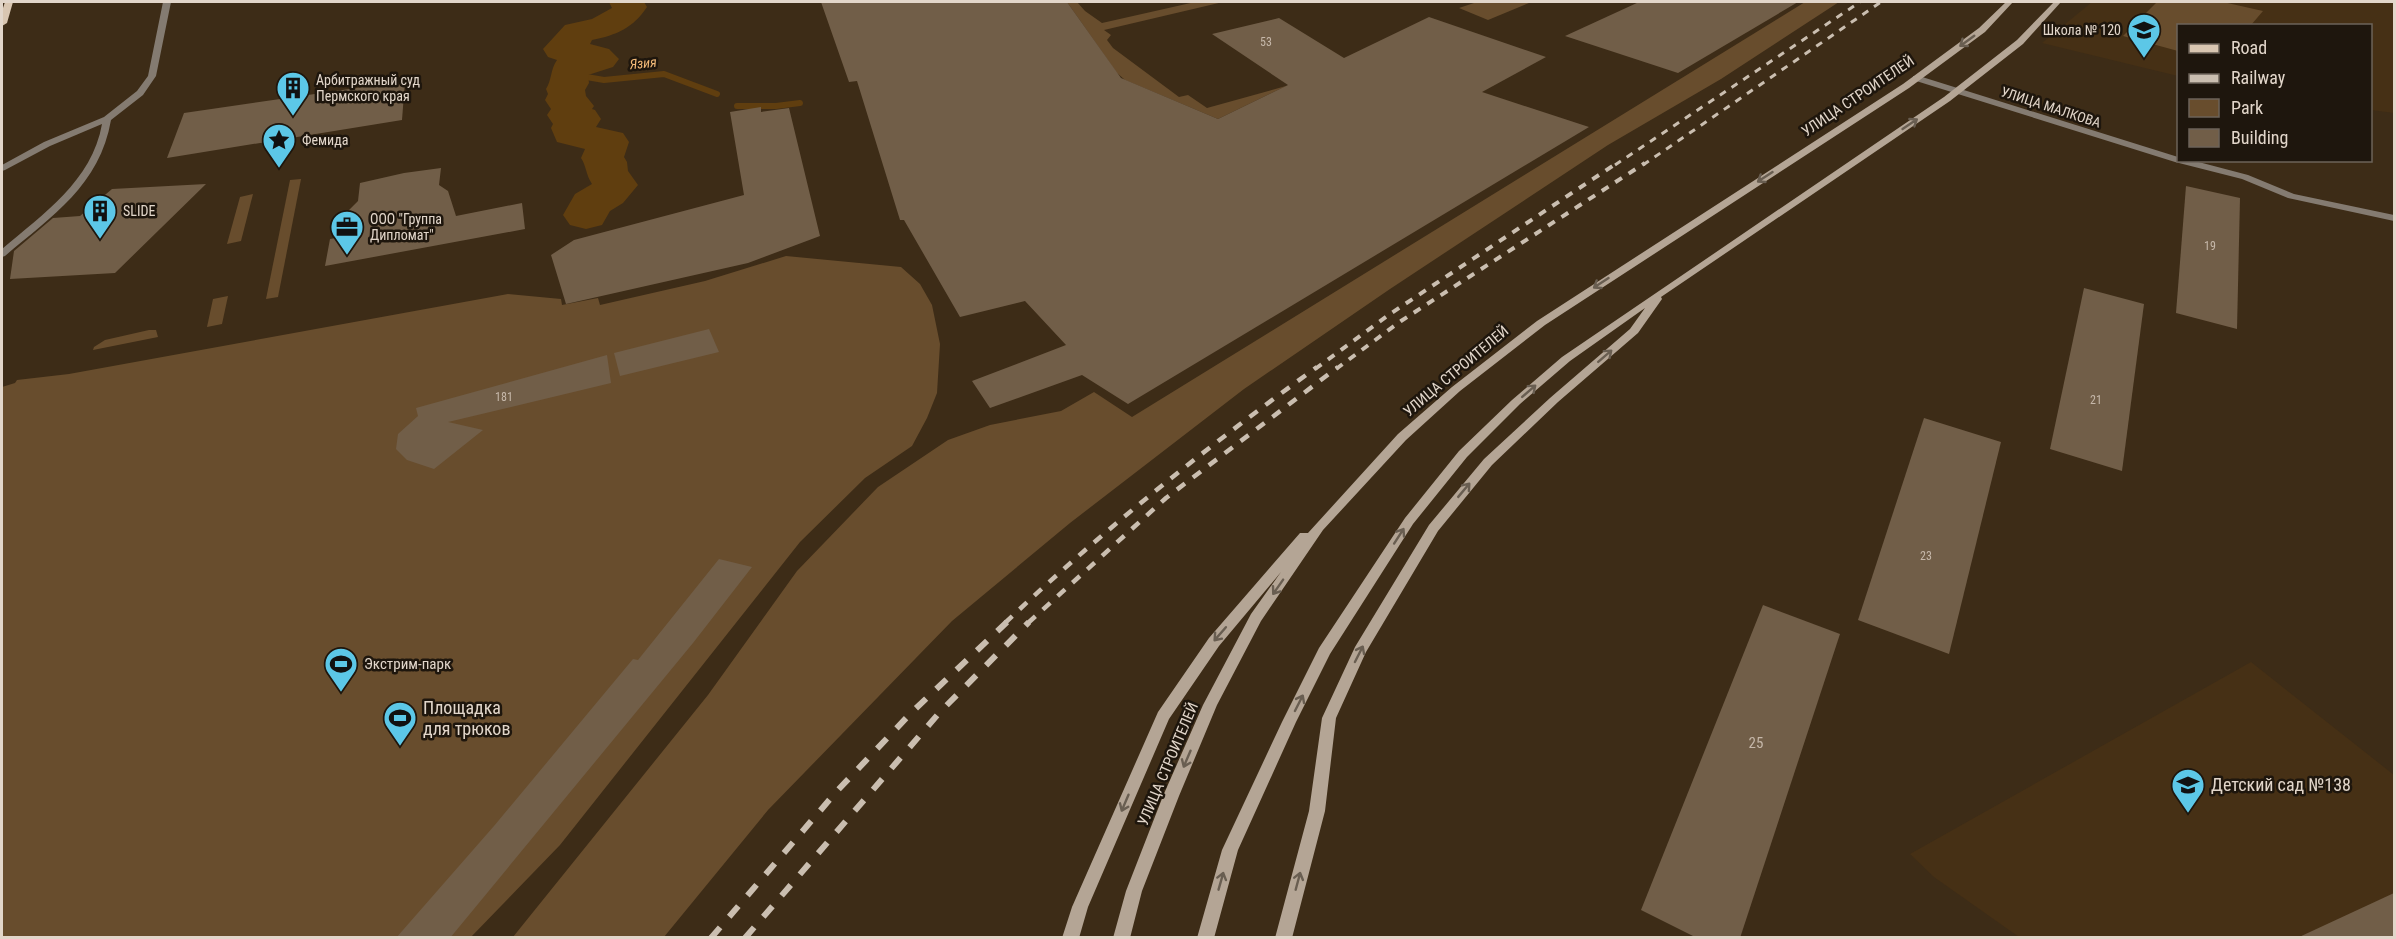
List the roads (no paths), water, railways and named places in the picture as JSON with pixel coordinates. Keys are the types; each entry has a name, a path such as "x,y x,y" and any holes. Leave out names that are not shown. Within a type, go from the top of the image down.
{"main road":[{"path":"2,23 9,2"},
{"name":"УЛИЦА СТРОИТЕЛЕЙ","path":"1121,938 1134,891 1171,796 1210,705 1256,618 1319,527 1402,437 1456,388 1541,323 1916,78 1982,30 2009,2"},
{"path":"1205,938 1230,850 1324,652 1409,521 1463,454 1516,402 1566,359 1957,91 2020,42 2057,2"},
{"path":"1283,938 1317,811 1329,718 1366,641 1432,528 1488,462 1554,400 1634,331 1663,291"},
{"path":"1070,938 1080,907 1162,716 1214,642 1308,532 1402,437"}],"street":[{"path":"2,168 64,136 107,119 140,93 152,76 167,2"},
{"name":"УЛИЦА МАЛКОВА","path":"1916,78 2177,159"},
{"path":"2,255 62,201 83,178 102,147 106,135 107,119"},
{"name":"УЛИЦА МАЛКОВА","path":"2187,162 2245,177 2290,196 2394,218"}],"waterway":[{"path":"586,215 591,204 616,185 608,174 605,168 606,162 602,158 608,142 572,133 571,128 581,119 567,115 574,106 565,100 568,94 565,89 570,83 568,78 570,68 600,59 561,49 575,39 578,33 604,27 624,15 630,7 626,2"},
{"name":"Язия","path":"569,74 604,80 664,74 717,94"},
{"name":"Язия","path":"737,106 776,106 800,103"}],"railway":[{"path":"1615,165 1860,2"},
{"path":"1643,165 1881,2"},
{"path":"1315,369 1390,314 1617,163"},
{"path":"1336,369 1401,321 1645,163"},
{"path":"1005,623 1118,522 1317,367"},
{"path":"1028,623 1166,498 1338,367"},
{"path":"711,938 837,791 911,713 1007,622"},
{"path":"745,938 940,712 1028,623"}],"place":[{"name":"Школа № 120","path":"2144,59"},
{"name":"Арбитражный суд Пермского края","path":"293,117"},
{"name":"Фемида","path":"279,169"},
{"name":"SLIDE","path":"100,240"},
{"name":"ООО \"Группа Дипломат\"","path":"347,256"},
{"name":"Экстрим-парк","path":"341,693"},
{"name":"Площадка для трюков","path":"400,747"},
{"name":"Детский сад №138","path":"2188,814"}]}
